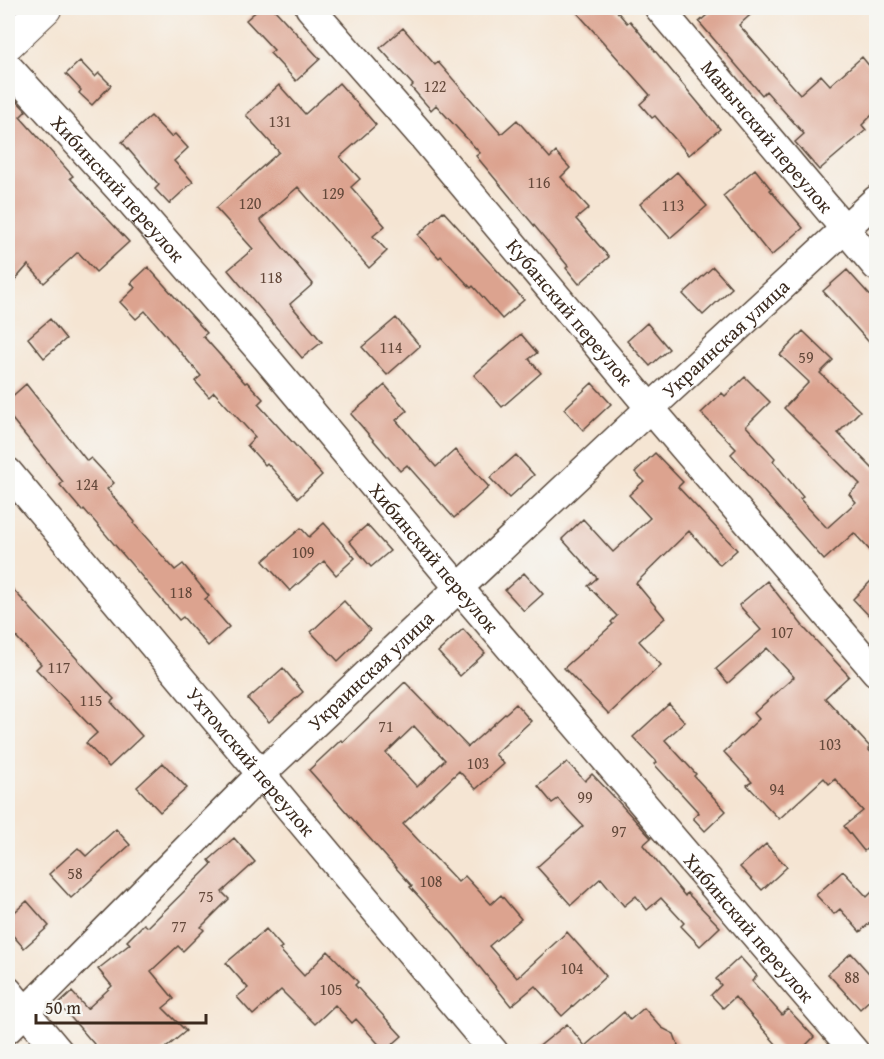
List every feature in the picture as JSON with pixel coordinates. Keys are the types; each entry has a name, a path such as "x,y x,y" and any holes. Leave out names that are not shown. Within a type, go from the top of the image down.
{"main road":[{"path":"8,43 45,8"}],"street":[{"name":"Кубанский переулок","path":"310,8 424,138 650,408 876,672"},
{"name":"Манычский переулок","path":"659,8 876,266"},
{"name":"Хибинский переулок","path":"8,67 132,203 234,320 459,588 855,1052"},
{"name":"Украинская улица","path":"14,1011 261,774 650,408 876,200"},
{"name":"Ухтомский переулок","path":"8,472 494,1052"},
{"path":"14,1011 59,1052"}],"building":[{"path":"260,8 273,8 320,59 296,81 270,53 274,50 246,20"},
{"path":"573,8 614,8 627,23 630,21 720,129 689,155 655,116 652,118 640,104 650,95"},
{"path":"715,8 758,8 739,25 800,94 821,75 830,85 862,57 876,74 876,111 862,125 866,130 819,170 795,142 804,134 766,91 762,95 699,22"},
{"path":"403,28 435,65 438,62 501,134 517,120 550,158 556,152 570,168 561,177 589,208 576,219 609,257 579,284 566,268 568,266 476,156 480,153 436,105 431,110 411,87 413,85 380,48"},
{"path":"80,61 95,77 99,73 111,85 92,105 79,93 81,90 66,74"},
{"path":"339,83 376,125 340,157 360,179 351,187 385,226 373,236 387,251 369,268 298,187 260,220 313,284 290,304 322,342 302,358 228,270 253,249 216,208 279,152 246,115 279,85 305,114"},
{"path":"8,91 26,111 20,117 73,176 70,178 129,242 96,272 78,252 44,283 28,265 8,288"},
{"path":"151,116 171,137 175,134 188,148 174,161 193,182 169,204 155,189 159,185 122,142"},
{"path":"755,169 803,228 771,256 723,196"},
{"path":"677,172 707,206 670,238 640,204"},
{"path":"443,211 524,300 502,319 473,286 471,288 418,235"},
{"path":"148,267 207,333 203,336 245,383 247,382 263,399 258,404 322,475 298,498 267,463 265,465 247,445 255,437 214,392 209,397 195,381 201,376 145,311 136,319 120,302 135,288 131,283"},
{"path":"713,267 732,288 703,315 683,294"},
{"path":"847,270 876,302 876,350 823,291"},
{"path":"396,318 420,346 387,375 362,347"},
{"path":"50,319 66,339 44,358 28,338"},
{"path":"647,323 669,349 650,366 627,341"},
{"path":"803,331 833,360 820,373 860,411 838,433 874,470 876,467 876,557 854,533 824,560 731,454 736,449 701,413 722,393 725,396 745,377 770,402 746,426 775,458 773,461 803,497 800,499 827,528 856,502 849,494 860,484 784,408 809,382 780,355"},
{"path":"521,334 537,353 529,359 541,373 502,407 474,375"},
{"path":"592,383 611,404 583,430 564,409"},
{"path":"26,384 87,461 91,458 114,483 107,489 135,522 134,524 175,570 183,564 209,596 205,599 229,627 208,646 183,617 179,620 84,509 82,511 60,485 63,482 8,414 8,400"},
{"path":"385,385 407,411 396,420 436,467 455,450 489,487 454,518 407,465 400,471 351,414"},
{"path":"655,453 683,482 678,487 737,550 720,565 689,531 636,583 665,618 639,641 661,665 609,714 564,668 613,624 611,622 617,616 588,586 597,578 562,539 583,519 613,552 650,518 629,495 644,481 635,472"},
{"path":"516,455 534,475 509,498 490,478"},
{"path":"324,523 355,558 336,575 324,561 290,591 263,561 301,528 309,537"},
{"path":"367,525 390,551 371,567 349,541"},
{"path":"524,573 543,594 524,611 505,590"},
{"path":"876,576 876,623 853,599"},
{"path":"767,581 806,630 849,676 825,698 870,747 868,749 876,758 876,841 864,851 844,826 863,811 835,779 829,784 824,778 779,819 747,785 752,782 724,752 759,719 754,713 794,677 767,648 728,683 716,669 761,630 739,605"},
{"path":"8,584 114,699 111,702 142,736 109,767 86,743 97,733 36,669 41,664 8,628"},
{"path":"344,601 370,630 338,661 311,632"},
{"path":"463,629 485,653 460,676 438,652"},
{"path":"283,668 303,692 269,722 248,699"},
{"path":"405,682 468,747 516,704 531,721 495,754 504,764 476,789 459,771 403,824 458,882 465,876 491,904 501,895 521,919 489,946 517,978 567,932 606,976 562,1016 535,986 511,1006 454,935 309,770 341,740 343,742","holes":["414,726 445,760 417,787 386,753"]},
{"path":"669,704 685,722 665,740 726,811 705,831 693,818 699,813 654,764 657,762 633,737"},
{"path":"567,762 585,781 592,774 615,798 651,838 643,845 685,896 687,893 720,927 700,946 681,926 684,923 661,898 647,910 636,896 624,906 601,878 571,905 537,867 583,826 558,799 552,803 538,786"},
{"path":"163,763 187,788 160,812 137,787"},
{"path":"116,829 130,845 71,898 49,874 78,848 86,856"},
{"path":"234,838 255,862 222,892 229,899 201,927 204,930 183,951 178,946 151,971 174,999 163,1008 186,1031 161,1052 101,1052 59,1004 72,992 87,1009 112,986 98,969 130,944 127,941 144,924 148,927 212,864 209,860"},
{"path":"766,844 787,867 762,890 740,867"},
{"path":"843,871 867,897 876,888 876,917 860,932 840,909 834,914 816,895"},
{"path":"27,901 49,926 24,948 8,930 8,918"},
{"path":"266,929 282,947 279,949 304,976 328,951 358,982 355,985 402,1036 385,1051 356,1019 352,1023 335,1005 315,1024 281,990 253,1015 237,997 248,988 226,963"},
{"path":"851,953 876,981 876,994 860,1009 828,974"},
{"path":"740,957 757,976 752,981 782,1015 788,1009 814,1037 799,1052 783,1052 735,997 723,1008 711,995 721,985 716,979"},
{"path":"644,1008 662,1028 674,1034 678,1045 671,1052 532,1052 567,1024 585,1046 624,1012 630,1020"}]}
